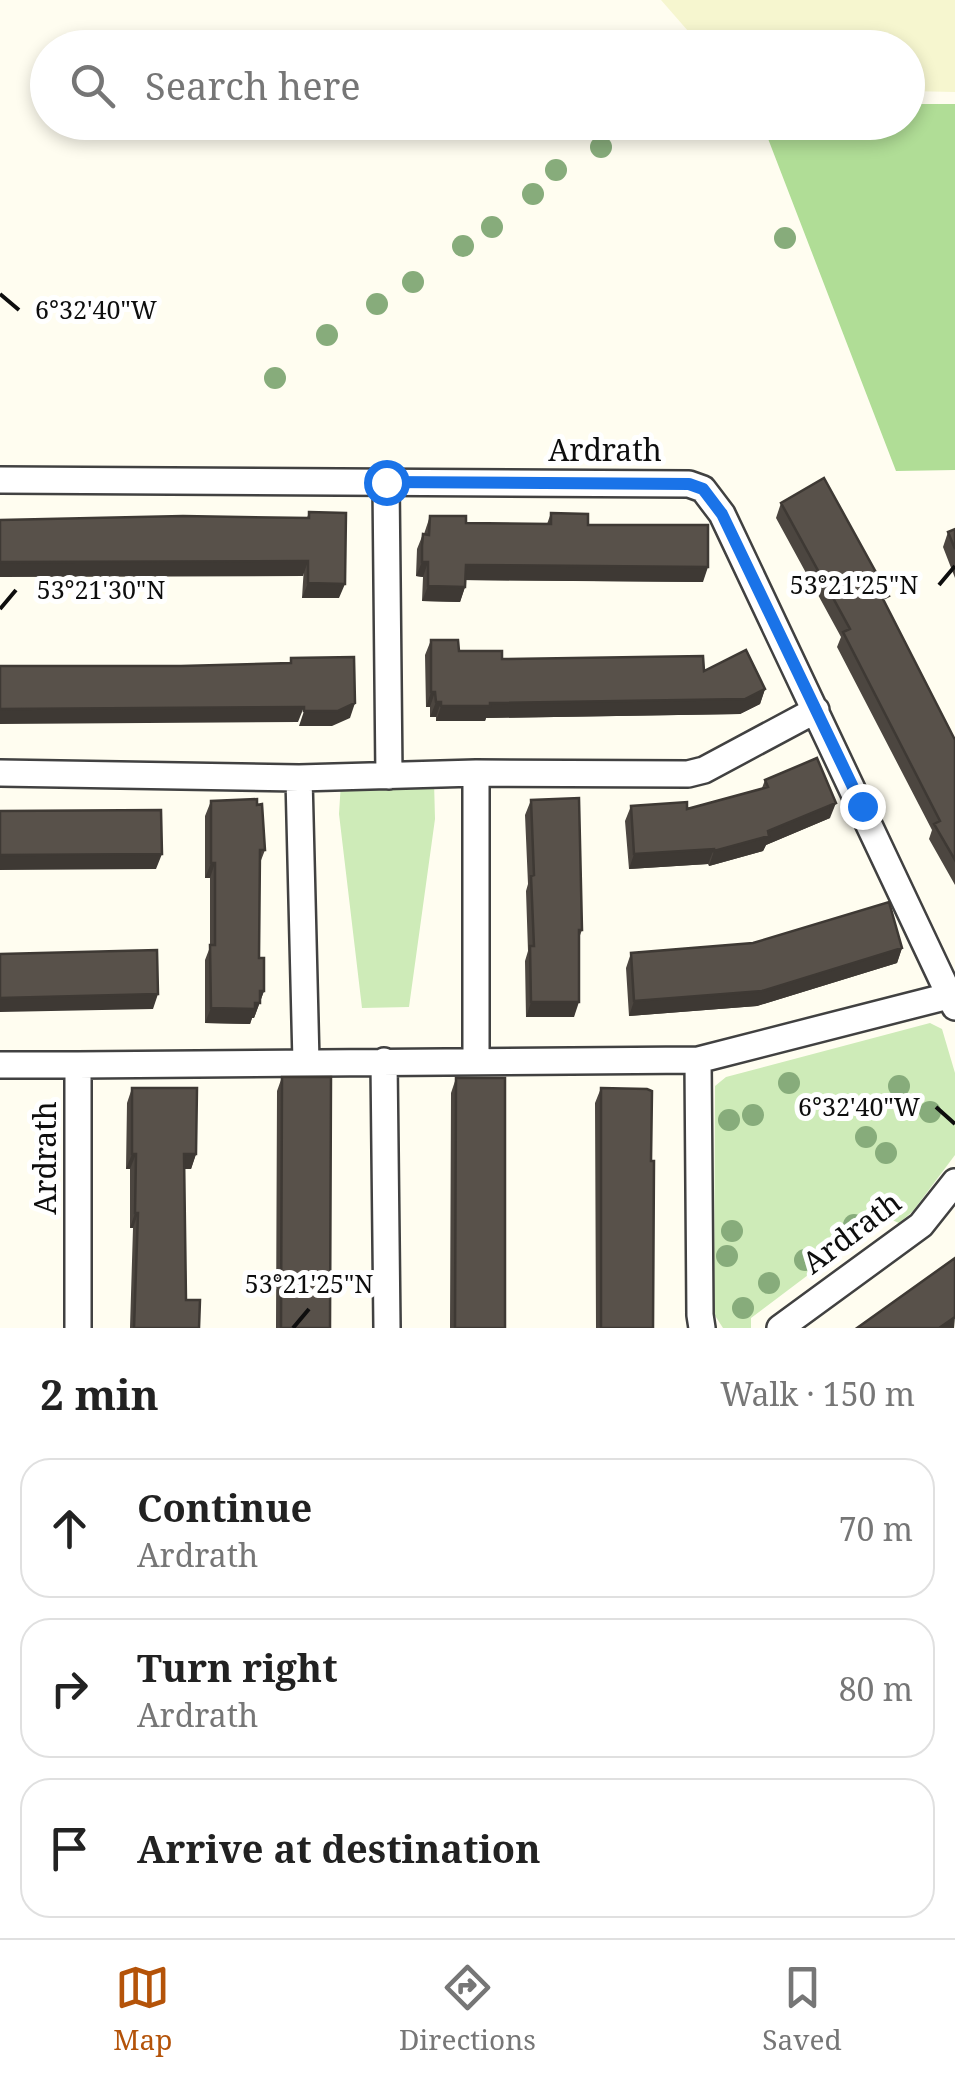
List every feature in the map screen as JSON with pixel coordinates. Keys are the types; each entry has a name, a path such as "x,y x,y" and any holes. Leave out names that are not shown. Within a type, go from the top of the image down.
{"street":[{"name":"Ardrath","path":"0,480 689,484 703,489 722,514 954,1001 698,1060 0,1065"},
{"path":"386,482 389,776"},
{"path":"0,773 299,778 476,773 688,774 704,770 816,710"},
{"path":"476,773 476,1060"},
{"path":"299,778 306,1062"},
{"path":"698,1060 702,1328"},
{"path":"384,1062 387,1328"},
{"name":"Ardrath","path":"78,1065 78,1328"},
{"name":"Ardrath","path":"780,1328 921,1225 955,1182"}],"green space":[{"path":"661,0 955,0 955,92 925,91 925,30 687,30"},
{"path":"925,104 955,104 955,470 896,471 769,140 925,140"},
{"path":"434,781 435,819 409,1007 362,1008 339,814 341,782"},
{"path":"930,1023 942,1029 955,1073 955,1155 913,1211 899,1223 885,1217 751,1318 751,1328 723,1328 714,1314 715,1086 726,1077"}],"building":[{"path":"824,478 889,596 883,599 955,740 955,860 934,824 940,821 843,632 850,629 781,503"},
{"path":"309,512 346,513 345,584 308,583 308,561 0,562 0,520 309,518"},
{"path":"551,513 588,514 588,525 708,525 708,567 466,565 465,587 428,586 428,562 422,562 422,546 423,534 429,535 430,516 466,516 466,523 551,524"},
{"path":"955,529 955,549 948,532"},
{"path":"431,640 458,640 459,651 502,651 502,659 703,656 704,671 746,650 765,689 745,699 441,706 441,702 436,702 435,692 431,692"},
{"path":"354,657 355,703 338,711 304,711 304,707 0,709 0,666 181,666"},
{"path":"817,758 836,803 768,831 769,836 714,851 634,854 631,806 687,802 687,809 768,787 765,780"},
{"path":"579,798 579,1002 531,1002 531,800"},
{"path":"257,799 257,805 262,804 265,850 260,850 259,958 264,958 264,991 260,991 260,1003 255,1003 255,1009 211,1008 215,863 211,863 211,801"},
{"path":"161,810 162,854 0,855 0,811"},
{"path":"889,902 902,948 762,991 634,1001 631,953 753,943"},
{"path":"157,950 158,994 0,998 0,954"},
{"path":"282,1077 331,1077 330,1328 281,1328"},
{"path":"456,1078 505,1078 505,1328 455,1328"},
{"path":"132,1088 197,1088 196,1154 184,1154 186,1300 200,1300 199,1328 134,1328 138,1213 136,1154 132,1154"},
{"path":"601,1088 652,1091 653,1328 601,1328"},
{"path":"955,1258 955,1317 939,1328 857,1328"}],"route":[{"path":"386,482 689,484 703,489 722,514 862,806"}]}
